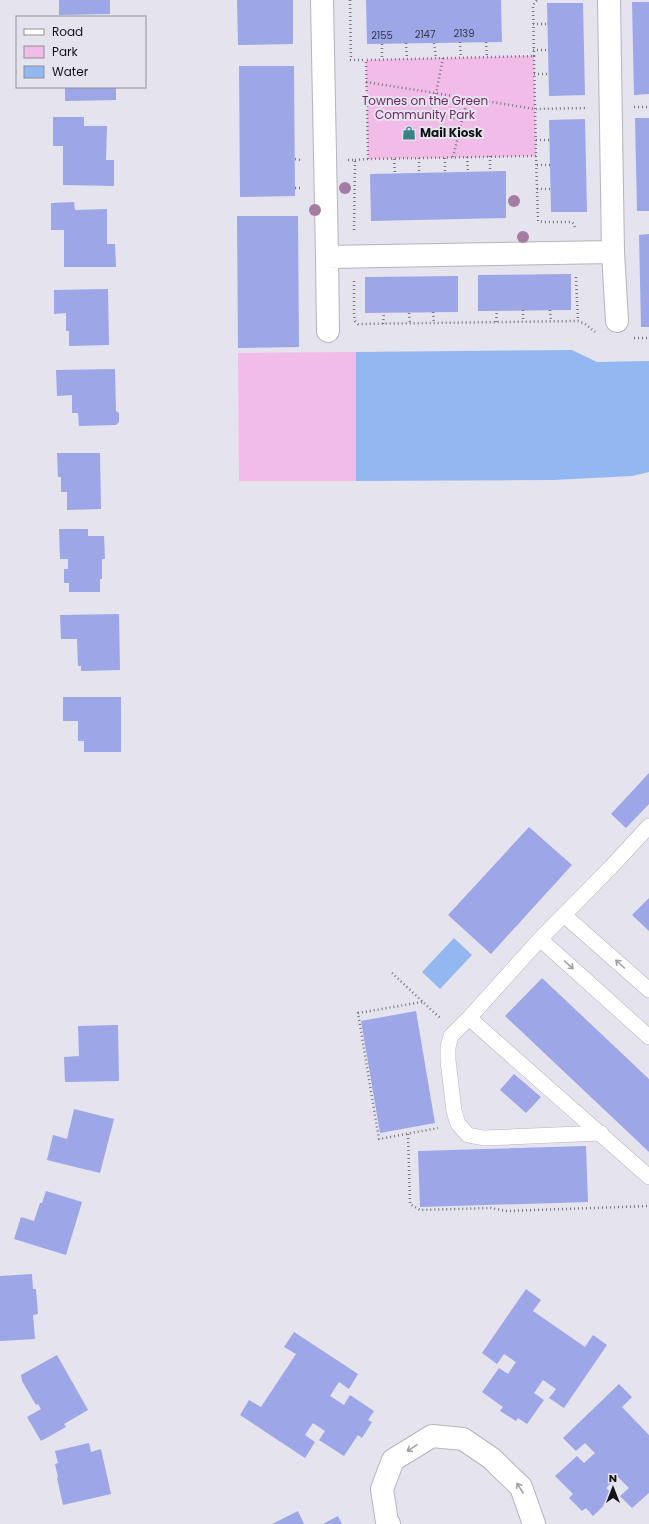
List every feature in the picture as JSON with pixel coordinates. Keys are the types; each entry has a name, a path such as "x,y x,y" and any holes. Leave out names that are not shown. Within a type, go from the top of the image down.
{"street":[{"path":"322,0 328,331"},
{"path":"609,0 614,252 617,321"},
{"path":"327,257 614,252"},
{"path":"390,1524 388,1522 382,1489 394,1460 432,1436 463,1439 491,1458 521,1487 534,1524"}],"lane":[{"path":"601,1133 484,1138 468,1135 458,1124 454,1110 448,1060 448,1047 450,1036 469,1018 540,939 649,826"},
{"path":"564,914 649,990"},
{"path":"540,939 649,1037"},
{"path":"469,1018 649,1177"}],"path":[{"path":"350,0 351,60"},
{"path":"536,0 533,6 533,50 538,220 543,222 572,222 575,228"},
{"path":"533,24 547,24"},
{"path":"460,42 461,58"},
{"path":"486,42 487,57"},
{"path":"406,43 407,59"},
{"path":"434,43 436,58"},
{"path":"382,44 382,60"},
{"path":"533,50 548,50"},
{"path":"368,160 366,60 534,56"},
{"path":"443,58 431,114 462,120"},
{"path":"534,74 548,74"},
{"path":"366,82 535,109 611,107"},
{"path":"453,157 468,99"},
{"path":"536,140 550,140"},
{"path":"490,156 490,172"},
{"path":"355,160 536,156"},
{"path":"467,157 468,172"},
{"path":"419,158 419,173"},
{"path":"444,158 444,173"},
{"path":"394,159 395,174"},
{"path":"537,165 550,165"},
{"path":"537,189 550,189"},
{"path":"574,253 578,321"},
{"path":"354,257 355,321 358,324 578,321 585,324 597,334"},
{"path":"496,322 497,310"},
{"path":"523,310 523,322"},
{"path":"550,310 551,321"},
{"path":"433,312 434,323"},
{"path":"383,324 384,313"},
{"path":"409,313 410,324"},
{"path":"633,338 649,338"},
{"path":"392,973 442,1020"},
{"path":"422,1002 358,1013 379,1139 458,1124"},
{"path":"408,1134 410,1204 420,1210 491,1208 507,1212 649,1206"}],"green space":[{"name":"Townes on the Green Community Park","path":"534,56 536,156 368,159 366,60"},
{"path":"356,352 356,481 239,481 238,353"}],"water":[{"path":"572,350 597,362 649,361 649,472 632,476 553,480 356,481 356,352"},
{"path":"454,938 472,955 440,989 422,972"}],"building":[{"path":"59,0 110,0 110,14 59,15"},
{"path":"237,0 293,0 293,44 238,45"},
{"path":"366,0 501,0 502,42 367,44"},
{"path":"632,2 649,2 649,94 634,95"},
{"path":"547,3 583,3 585,95 549,96"},
{"path":"239,66 294,66 295,196 240,197"},
{"path":"65,88 116,88 116,100 65,101"},
{"path":"53,117 84,117 84,126 107,126 106,160 114,160 114,186 63,185 63,146 53,146"},
{"path":"635,118 649,118 649,211 637,211"},
{"path":"585,119 587,212 551,212 549,120"},
{"path":"506,171 506,218 371,221 370,174"},
{"path":"74,202 75,210 107,209 107,244 115,244 116,267 64,267 64,230 51,230 51,203"},
{"path":"237,216 298,216 299,347 238,348"},
{"path":"649,234 649,327 641,327 639,235"},
{"path":"571,274 571,310 478,311 478,275"},
{"path":"458,276 458,312 365,313 365,277"},
{"path":"108,289 109,345 69,346 69,331 66,331 66,313 54,314 54,290"},
{"path":"115,369 116,411 119,413 119,422 116,425 79,426 78,413 72,413 72,395 57,396 56,370"},
{"path":"57,453 100,453 101,509 67,510 67,492 61,492 61,477 58,477"},
{"path":"59,529 88,529 88,536 104,536 105,559 102,559 102,579 100,579 100,592 69,592 69,583 64,583 64,569 68,569 68,559 60,559"},
{"path":"119,614 120,670 81,671 81,666 78,666 77,639 61,639 60,615"},
{"path":"63,697 121,697 121,752 84,752 84,741 78,741 78,721 63,721"},
{"path":"649,773 649,804 626,828 611,814"},
{"path":"529,827 572,865 491,954 448,915"},
{"path":"649,898 649,931 632,915"},
{"path":"542,978 649,1079 649,1152 505,1016"},
{"path":"416,1011 435,1123 380,1133 361,1021"},
{"path":"118,1025 119,1081 65,1082 64,1057 79,1056 78,1026"},
{"path":"514,1074 541,1097 526,1113 500,1090"},
{"path":"74,1109 114,1119 100,1173 47,1160 53,1135 67,1139"},
{"path":"586,1146 588,1202 420,1207 418,1151"},
{"path":"46,1191 82,1202 66,1255 14,1239 21,1217 34,1221"},
{"path":"32,1274 33,1289 36,1289 38,1314 33,1315 35,1339 0,1341 0,1276"},
{"path":"526,1289 541,1300 533,1311 585,1347 593,1335 607,1345 564,1408 549,1398 556,1389 543,1380 534,1393 544,1400 527,1424 518,1418 516,1421 500,1411 503,1407 482,1392 499,1368 508,1374 516,1362 504,1354 497,1364 482,1353"},
{"path":"294,1332 358,1374 349,1389 339,1382 330,1396 344,1405 350,1395 374,1411 368,1420 372,1422 362,1438 358,1435 344,1456 319,1440 325,1431 313,1423 305,1435 315,1442 305,1458 240,1415 249,1400 261,1407 296,1354 284,1347"},
{"path":"57,1355 88,1410 64,1424 66,1427 41,1441 27,1417 41,1409 38,1404 36,1405 22,1381 21,1375"},
{"path":"619,1384 632,1397 622,1407 649,1435 649,1493 632,1508 620,1496 629,1488 618,1477 606,1488 614,1496 593,1516 586,1508 582,1511 569,1498 573,1494 555,1476 577,1456 584,1463 595,1453 585,1443 576,1451 563,1438"},
{"path":"89,1443 91,1452 101,1449 111,1494 63,1505 57,1478 55,1464 58,1463 55,1451"},
{"path":"298,1511 304,1524 272,1524"},
{"path":"338,1516 342,1524 323,1524"}],"place":[{"name":"Mail Kiosk","path":"409,133"}]}
